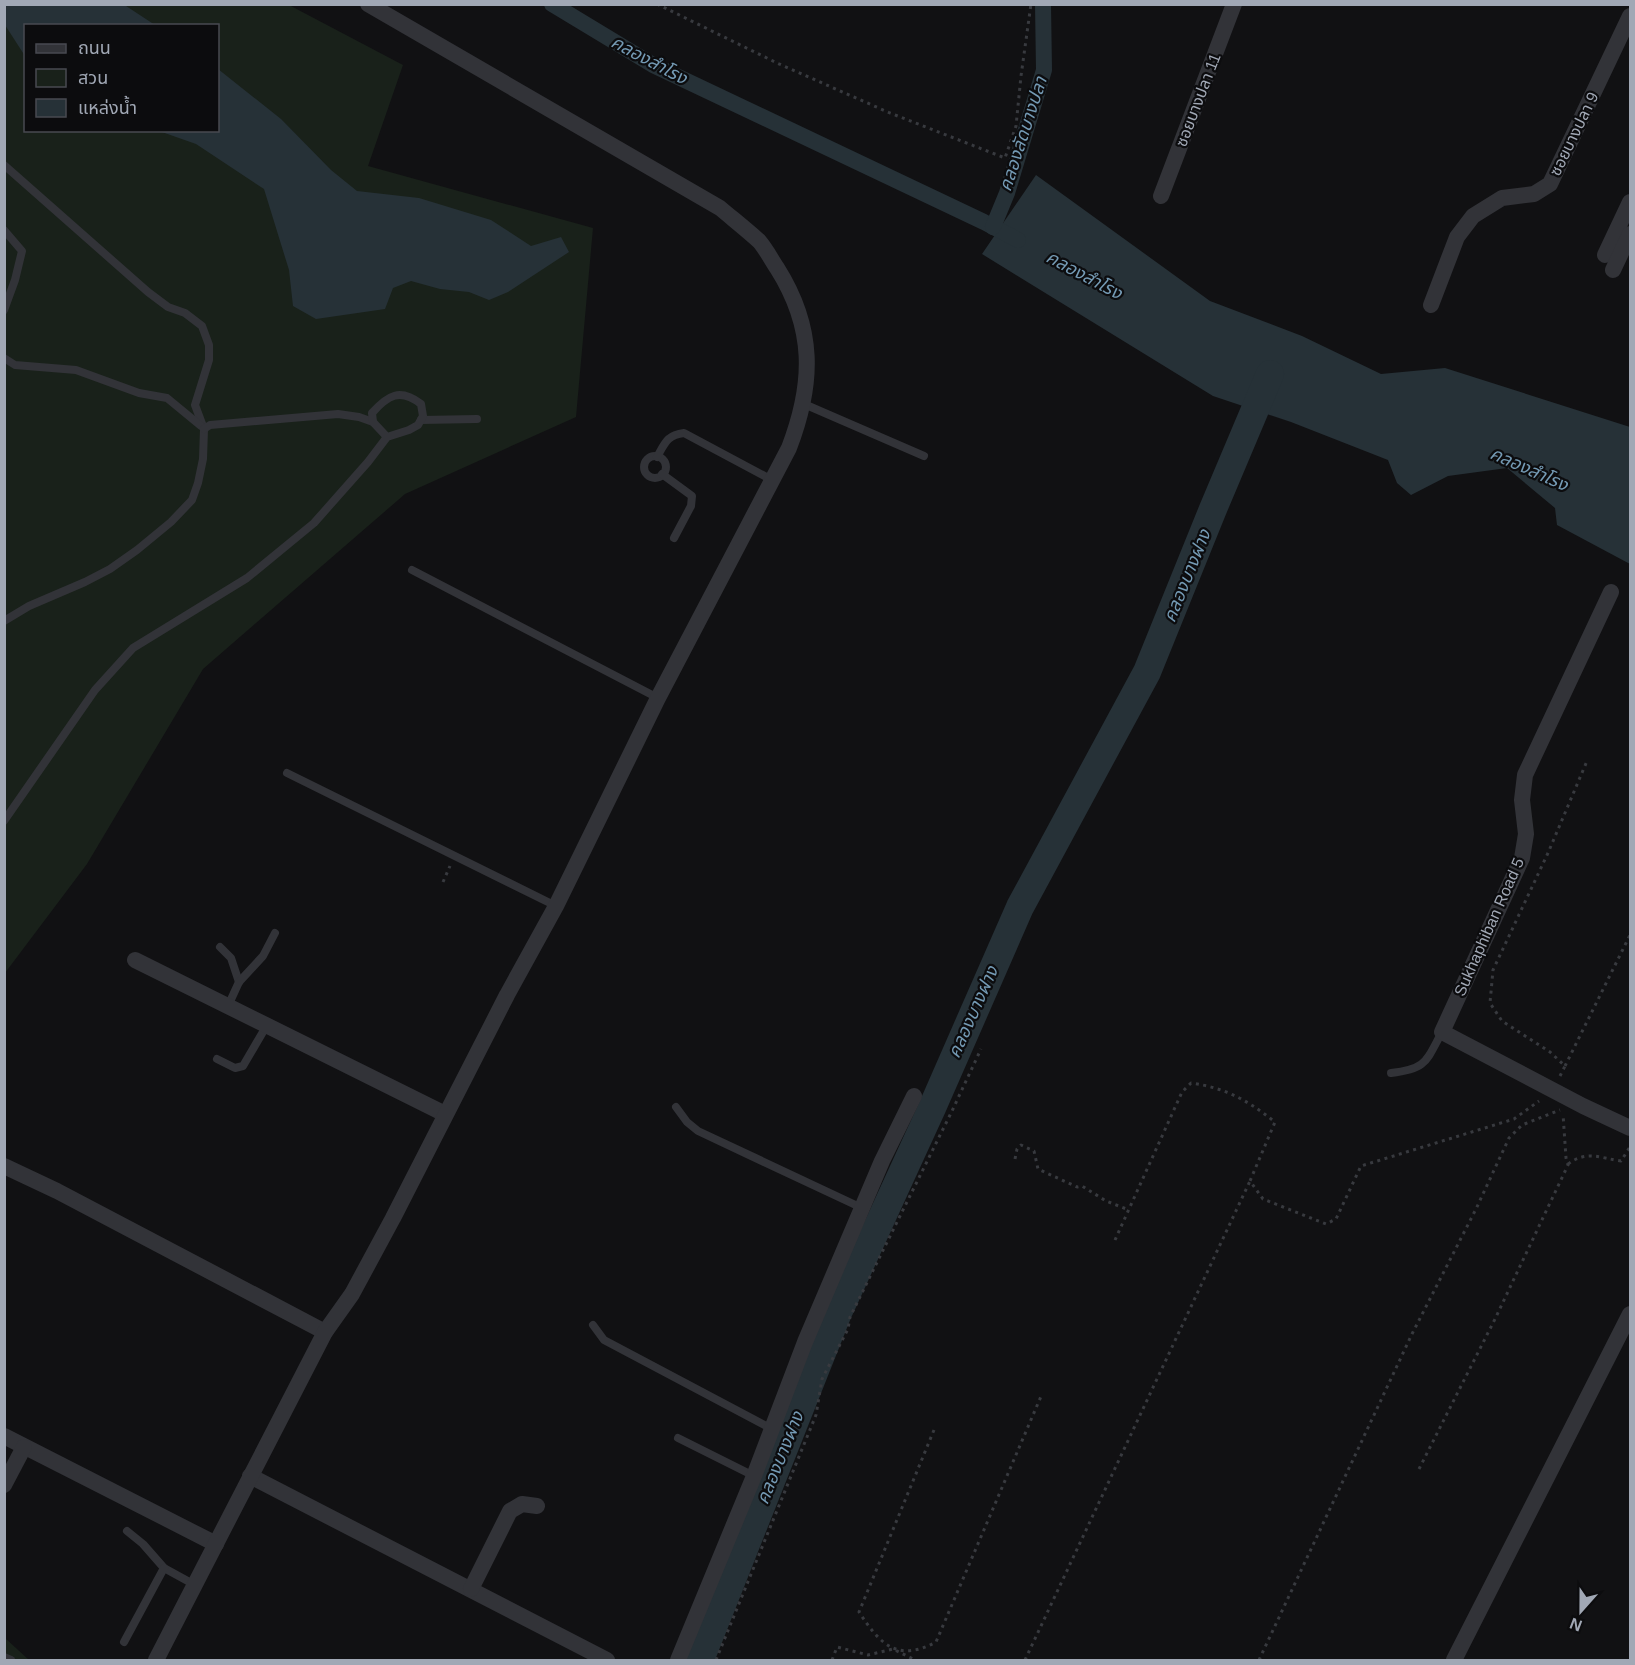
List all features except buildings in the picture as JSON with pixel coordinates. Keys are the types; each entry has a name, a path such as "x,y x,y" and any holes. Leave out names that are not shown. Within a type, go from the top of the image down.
{"street":[{"path":"156,1660 325,1332 352,1294 556,906 658,698 789,448 804,404 807,378 804,328 789,288 760,243 720,208 368,4"},
{"name":"ซอยบางปลา 11","path":"1161,196 1234,4"},
{"name":"ซอยบางปลา 9","path":"1431,305 1457,237 1473,216 1502,198 1534,194 1550,184 1630,16"},
{"path":"1605,255 1630,202"},
{"path":"1613,270 1630,234"},
{"name":"Sukhaphiban Road 5","path":"1442,1032 1522,858 1526,834 1522,800 1525,775 1611,592"},
{"path":"135,960 445,1114"},
{"path":"1442,1032 1630,1128"},
{"path":"678,1660 754,1476 805,1342 862,1208 914,1096"},
{"path":"4,1166 57,1191 325,1332"},
{"path":"1454,1660 1630,1314"},
{"path":"4,1436 216,1544"},
{"path":"4,1485 24,1446"},
{"path":"250,1476 607,1660"},
{"path":"471,1589 510,1511 522,1504 537,1506"}],"lane":[{"path":"4,165 148,292 168,306 185,313 202,326 209,345 208,360 195,405 204,429 203,459 192,500 171,522 137,550 110,568 85,582 29,606 4,621"},
{"path":"4,230 22,251 4,310"},
{"path":"4,358 15,365 76,370 139,393 167,398 204,429"},
{"path":"4,821 95,690 133,648 247,578 314,523 387,437 410,430 417,425 423,416 421,404 410,396 397,394 381,403 372,413 373,422"},
{"path":"804,404 924,456"},
{"path":"204,429 210,425 338,414 373,422 387,437"},
{"path":"421,420 477,419"},
{"path":"657,456 665,462 665,470 654,477 645,472 645,461 657,456 667,440 674,435 684,433 772,480"},
{"path":"662,474 692,496 691,506 674,538"},
{"path":"412,570 658,698"},
{"path":"287,773 556,906"},
{"path":"228,1006 239,982 263,956 274,933"},
{"path":"220,947 231,958 239,982"},
{"path":"217,1059 235,1068 243,1066 267,1025"},
{"path":"1391,1073 1419,1068 1442,1032"},
{"path":"676,1107 687,1122 698,1131 862,1208"},
{"path":"593,1325 604,1340 772,1429"},
{"path":"678,1438 754,1476"},
{"path":"128,1531 164,1568 195,1585"},
{"path":"124,1642 164,1568"},
{"path":"4,1657 11,1660"}],"path":[{"path":"657,4 777,63 880,108 1005,158 1017,126 1031,4"},
{"path":"1565,1066 1550,1052 1502,1021 1490,1003 1493,970 1548,853 1587,761"},
{"path":"443,882 455,856"},
{"path":"1250,1181 1263,1199 1326,1224 1336,1219 1361,1166 1514,1119 1554,1090 1630,935"},
{"path":"716,1660 816,1415 822,1379 981,1048"},
{"path":"1025,1660 1250,1181 1275,1122 1248,1101 1209,1085 1191,1083 1182,1092 1115,1240"},
{"path":"1259,1660 1412,1334 1476,1209 1509,1138 1522,1125 1567,1107 1562,1115 1568,1165"},
{"path":"1015,1159 1017,1149 1021,1145 1034,1151 1038,1169 1077,1187 1083,1186 1106,1201 1129,1210"},
{"path":"1419,1469 1495,1319 1568,1165 1578,1157 1588,1155 1621,1161 1630,1147"},
{"path":"832,1660 837,1647 868,1655 893,1649 920,1651 936,1642 1042,1394"},
{"path":"913,1659 893,1649 875,1635 859,1612 934,1430"}],"green space":[{"path":"5,5 289,5 403,65 368,166 593,228 576,417 405,494 203,669 87,864 5,973"},
{"path":"5,1638 29,1660 5,1660"}],"water":[{"path":"123,4 153,24 24,24 24,54 5,25 5,5"},
{"path":"219,70 281,119 331,170 357,191 419,198 491,220 531,246 561,237 569,252 508,292 489,300 469,292 440,289 411,281 393,288 385,309 316,319 293,306 289,270 264,189 196,144 162,132 219,132"},
{"path":"1036,175 1210,301 1302,336 1381,374 1445,368 1630,427 1630,564 1557,525 1555,508 1507,468 1448,476 1411,495 1397,483 1388,460 1291,422 1213,396 982,254"}],"waterway":[{"name":"คลองสำโรง","path":"552,4 653,65 1018,240"},
{"name":"คลองลัดบางปลา","path":"993,227 1007,193 1044,70 1043,4"},
{"name":"คลองบางฝาง","path":"700,1660 837,1315 932,1108 1020,907 1147,672 1270,374"}]}
